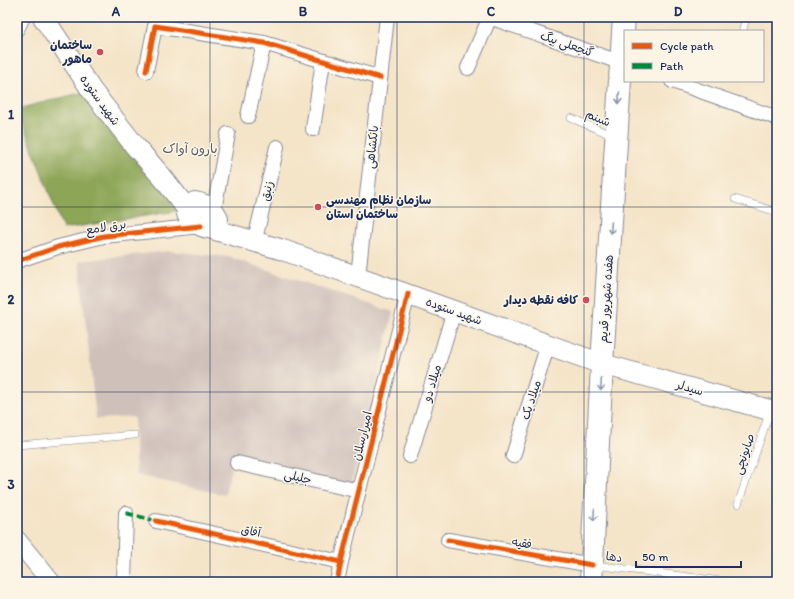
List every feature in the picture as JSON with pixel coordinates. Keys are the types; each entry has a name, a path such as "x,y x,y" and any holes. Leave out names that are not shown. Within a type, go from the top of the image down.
{"main road":[{"name":"شهید ستوده","path":"42,17 92,91 135,146 163,178 202,215 283,250 602,364"},
{"name":"هفده شهریور قدیم","path":"591,574 616,137 623,64 624,17"},
{"name":"شهید ستوده","path":"202,215 256,235 283,250"},
{"name":"سیدلر","path":"602,364 774,412"}],"street":[{"path":"17,29 23,17"},
{"name":"بانکشاهی","path":"358,276 387,17"},
{"name":"گنجعلی بیگ","path":"468,68 490,17 623,64"},
{"path":"146,71 155,26 264,43 380,78"},
{"path":"248,116 264,43"},
{"path":"313,129 323,61"},
{"path":"675,82 777,118"},
{"path":"202,215 228,134"},
{"name":"زنبق","path":"256,235 277,147"},
{"name":"برق لامع","path":"17,261 83,240 132,233 202,215"},
{"name":"امیرارسلان","path":"337,582 408,294"},
{"name":"میلاد دو","path":"410,456 454,311"},
{"name":"میلاد یک","path":"513,456 548,344"},
{"name":"جلیلی","path":"237,463 359,491"},
{"path":"124,582 126,513"},
{"name":"آفاق","path":"156,521 341,562"},
{"path":"17,540 51,582"},
{"name":"فقیه","path":"448,540 591,574"}],"lane":[{"path":"743,29 746,17"},
{"name":"شبنم","path":"571,118 616,137"},
{"path":"735,199 777,212"},
{"name":"صابونچی","path":"738,504 774,412"},
{"path":"17,445 135,435"},
{"name":"دها","path":"591,574 729,582"}],"shaded area":[{"path":"169,251 229,257 393,312 351,486 233,458 225,495 136,475 134,417 96,419 79,261"}],"green space":[{"path":"84,92 183,210 63,229 17,109"}],"marked path":[{"path":"126,513 156,521"}],"cycle path":[{"path":"146,71 155,26 264,43 380,78"},
{"path":"17,261 58,247 104,236 201,226"},
{"path":"337,582 408,294"},
{"path":"156,521 341,562"},
{"path":"448,540 592,565"}],"place":[{"name":"ساختمان ماهور","path":"100,52"},
{"name":"سازمان نظام مهندسی ساختمان استان","path":"318,207"},
{"name":"کافه نقطه دیدار","path":"586,300"}],"district":[{"name":"بارون آواک","path":"190,148"}]}
